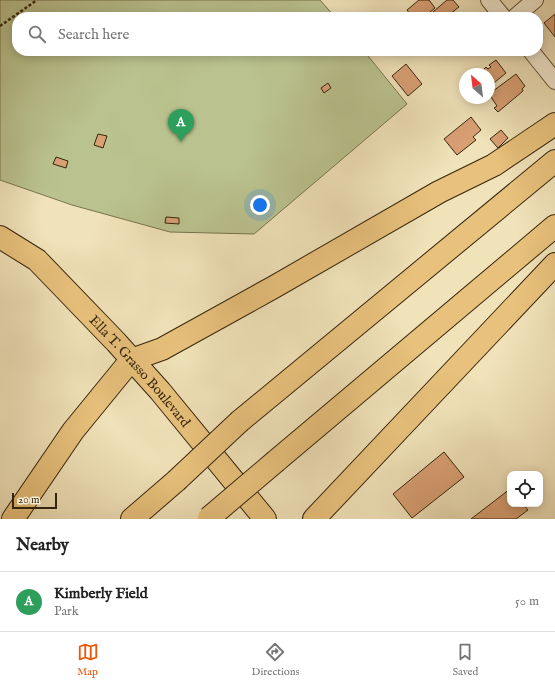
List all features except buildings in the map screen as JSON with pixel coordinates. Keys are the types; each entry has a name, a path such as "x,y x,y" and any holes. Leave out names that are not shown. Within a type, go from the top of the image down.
{"main road":[{"path":"12,519 73,431 131,360 162,349 274,287 439,192 494,165 555,124"},
{"path":"132,519 176,481 240,421 555,161"},
{"path":"208,518 555,226"},
{"name":"Ella T. Grasso Boulevard","path":"0,237 37,260 131,360 160,391 265,519"},
{"path":"314,519 555,264"}],"street":[{"path":"489,0 499,12"},
{"path":"521,12 535,0"},
{"path":"535,56 555,81"}],"path":[{"path":"20,12 37,0"},
{"path":"0,26 12,18"}],"green space":[{"path":"0,0 320,0 331,12 12,12 12,56 368,56 407,104 254,234 170,232 72,205 0,180"}],"place":[{"name":"Kimberly Field","path":"181,142"}]}
